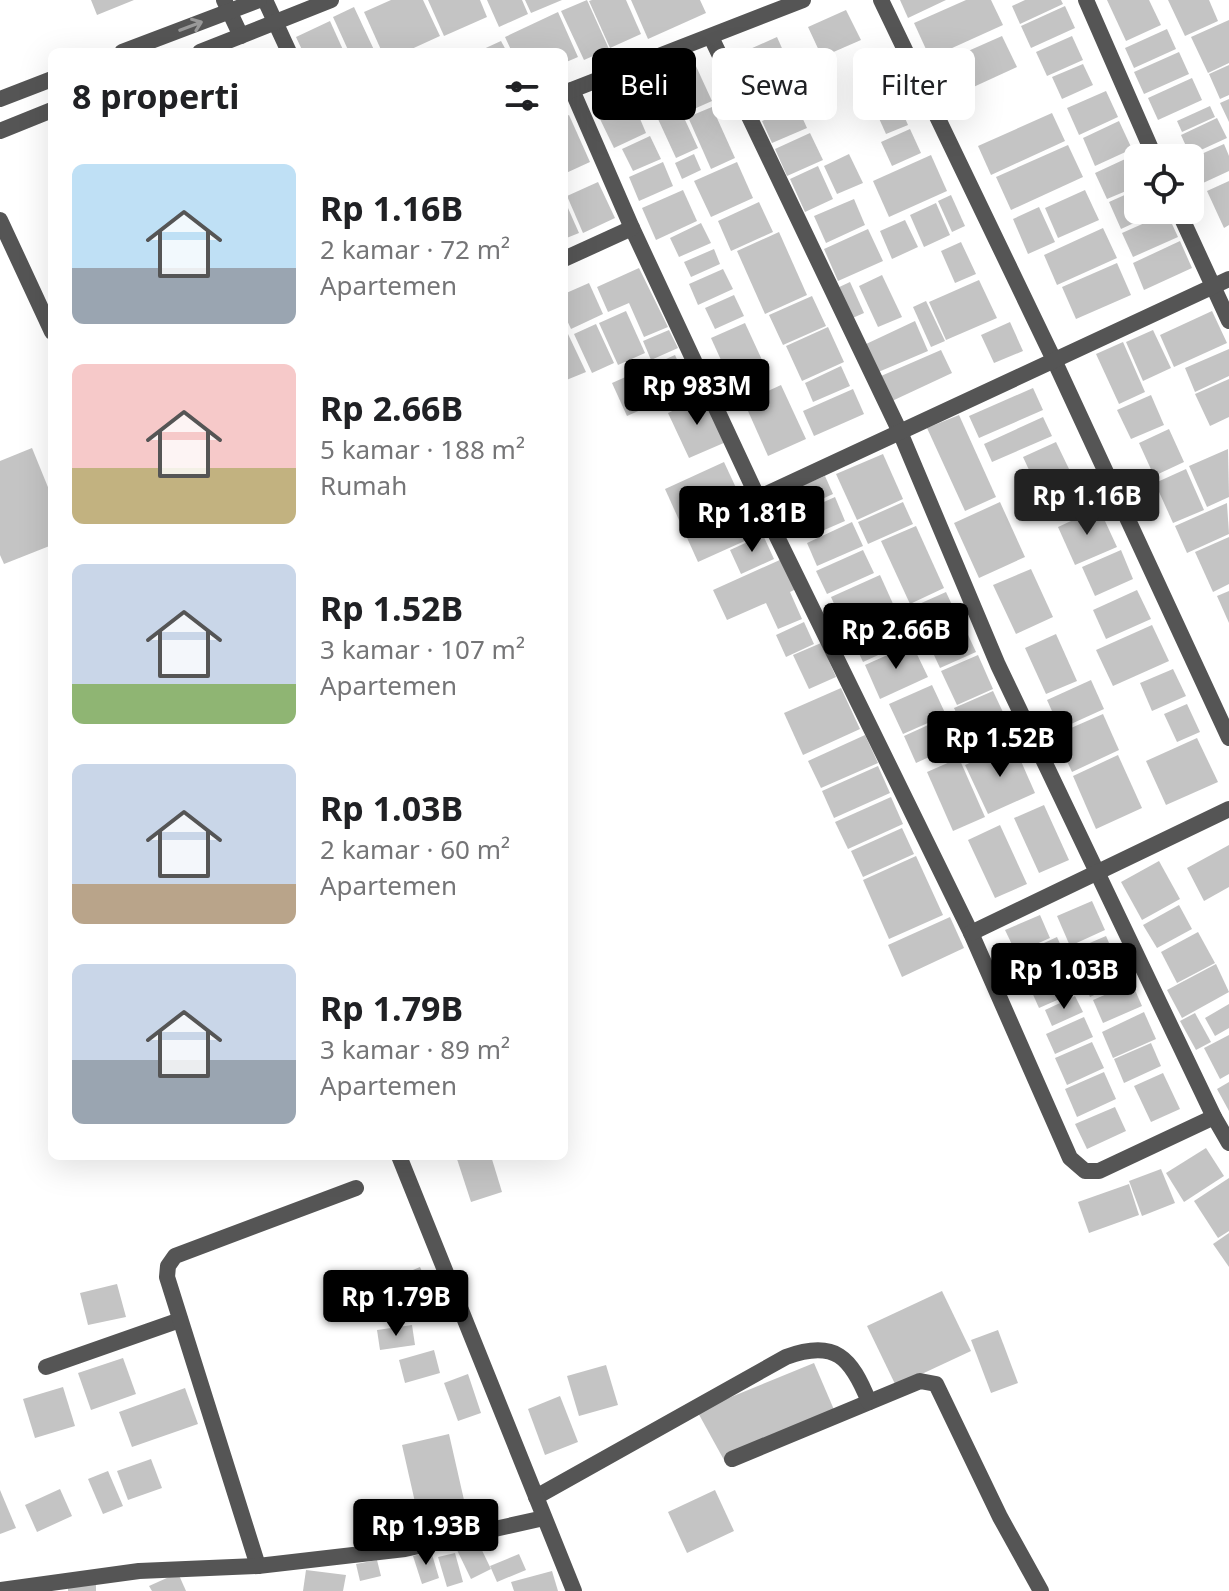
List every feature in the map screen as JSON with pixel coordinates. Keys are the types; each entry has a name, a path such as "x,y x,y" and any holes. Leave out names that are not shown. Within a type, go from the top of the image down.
{"street":[{"path":"131,48 226,6 262,0 287,48"},
{"path":"210,48 331,0"},
{"path":"803,0 568,92 758,498 971,933 1059,1137 1078,1167 1085,1171 1099,1171 1214,1117"},
{"path":"881,0 1054,360 1229,738"},
{"path":"1086,0 1149,144"},
{"path":"226,6 241,36"},
{"path":"711,37 900,432 998,665 1096,874 1229,1143"},
{"path":"0,99 48,80"},
{"path":"0,131 47,112 30,87"},
{"path":"0,220 48,323"},
{"path":"1184,224 1229,321"},
{"path":"568,257 632,228"},
{"path":"758,498 1229,279"},
{"path":"971,933 1229,809"},
{"path":"401,1160 574,1591"},
{"path":"258,1566 180,1320 167,1272 170,1260 356,1188"},
{"path":"46,1367 180,1320"},
{"path":"536,1497 786,1357 804,1351 820,1349 838,1354 851,1363 869,1402"},
{"path":"732,1459 920,1381 936,1384 1000,1517 1041,1591"},
{"path":"0,1590 139,1571 258,1566 405,1549 544,1518"}],"building":[{"path":"91,0 134,0 97,15"},
{"path":"391,0 423,0 440,36 414,48 380,48 364,12"},
{"path":"428,0 480,0 487,17 444,36"},
{"path":"487,0 522,0 528,14 499,27"},
{"path":"525,0 562,0 531,13"},
{"path":"587,0 609,48 592,48 592,56 584,60 561,11"},
{"path":"626,0 641,34 610,48 589,1"},
{"path":"631,0 700,0 706,13 648,39"},
{"path":"900,0 946,0 908,18"},
{"path":"966,0 991,0 1003,25 952,48 925,48 914,23"},
{"path":"1025,0 1061,0 1063,4 1020,24 1012,6"},
{"path":"1107,0 1149,0 1161,25 1126,41"},
{"path":"1168,0 1209,0 1218,21 1185,36"},
{"path":"1065,6 1075,28 1031,48 1021,26"},
{"path":"354,7 373,48 347,48 333,17"},
{"path":"846,10 861,40 837,50 837,48 818,48 808,27"},
{"path":"558,12 578,57 568,61 568,48 510,48 505,37"},
{"path":"1229,20 1229,63 1208,73 1191,37"},
{"path":"330,21 342,48 301,48 296,37"},
{"path":"1167,29 1176,49 1134,68 1125,48"},
{"path":"1002,36 1017,67 975,86 975,48"},
{"path":"1072,36 1083,60 1047,76 1036,52"},
{"path":"777,37 782,48 752,48"},
{"path":"501,41 505,48 486,48"},
{"path":"1179,52 1189,74 1144,94 1134,72"},
{"path":"1083,64 1093,85 1062,99 1052,77"},
{"path":"1229,65 1229,95 1220,99 1209,74"},
{"path":"696,66 712,101 696,108"},
{"path":"1192,78 1202,100 1158,120 1148,98"},
{"path":"1106,91 1118,117 1079,135 1067,108"},
{"path":"1229,99 1229,122 1220,103"},
{"path":"1210,106 1215,117 1182,132 1177,121"},
{"path":"712,107 712,120 718,120 735,158 711,169 689,120 696,120 696,114"},
{"path":"1052,113 1065,141 991,175 978,146"},
{"path":"568,115 590,162 568,172"},
{"path":"1217,118 1227,138 1204,149 1204,144 1185,144 1181,135"},
{"path":"600,120 641,120 646,133 614,148"},
{"path":"658,120 685,120 698,148 676,158"},
{"path":"803,120 807,128 772,143 762,121"},
{"path":"880,120 906,120 908,125 886,134"},
{"path":"1119,121 1130,144 1124,144 1124,153 1095,166 1083,138"},
{"path":"910,129 921,153 892,166 881,142"},
{"path":"810,133 823,160 787,176 775,149"},
{"path":"650,136 661,159 633,171 622,149"},
{"path":"1224,144 1229,156 1229,171 1204,183 1204,153"},
{"path":"1068,145 1083,177 1011,210 996,177"},
{"path":"694,154 701,170 682,179 675,163"},
{"path":"849,154 863,183 837,194 824,166"},
{"path":"931,155 947,191 889,217 873,181"},
{"path":"1124,160 1124,192 1107,199 1095,173"},
{"path":"663,162 673,186 639,201 629,177"},
{"path":"737,162 753,198 711,217 694,181"},
{"path":"818,166 833,199 805,212 790,179"},
{"path":"1229,181 1229,225 1224,228 1207,191"},
{"path":"598,182 615,218 583,233 568,196"},
{"path":"683,190 697,221 656,240 642,208"},
{"path":"1085,190 1099,220 1058,238 1045,208"},
{"path":"951,195 965,226 952,232 938,201"},
{"path":"1124,195 1124,224 1132,224 1121,229 1109,202"},
{"path":"854,199 865,225 826,243 814,216"},
{"path":"759,202 773,232 731,251 718,221"},
{"path":"936,203 950,235 924,247 910,215"},
{"path":"1039,207 1055,242 1028,254 1013,219"},
{"path":"568,208 579,233 568,237"},
{"path":"905,220 918,247 892,259 880,231"},
{"path":"701,223 711,243 679,257 670,238"},
{"path":"1142,224 1172,224 1178,237 1133,257 1122,233"},
{"path":"1103,228 1117,258 1057,285 1044,255"},
{"path":"868,229 883,261 838,281 824,249"},
{"path":"779,232 807,295 765,314 737,251"},
{"path":"1180,241 1192,268 1144,290 1133,263"},
{"path":"961,242 976,274 955,283 941,251"},
{"path":"714,249 720,264 691,277 684,262"},
{"path":"1117,263 1131,295 1076,319 1062,287"},
{"path":"639,268 668,327 644,337 629,303 608,312 597,287"},
{"path":"723,269 733,289 698,305 689,284"},
{"path":"882,275 902,317 878,327 859,286"},
{"path":"979,280 997,318 946,340 929,302"},
{"path":"850,282 864,313 848,320 835,289"},
{"path":"589,283 603,314 571,329 568,323 568,292"},
{"path":"734,295 744,316 715,329 705,308"},
{"path":"812,296 826,326 783,345 769,315"},
{"path":"926,301 945,341 931,347 913,307"},
{"path":"626,311 645,353 618,365 599,323"},
{"path":"1212,311 1227,343 1174,367 1160,335"},
{"path":"915,321 928,351 876,373 864,345"},
{"path":"1010,322 1023,351 994,363 981,335"},
{"path":"745,323 769,375 735,391 711,338"},
{"path":"596,324 614,363 592,373 574,334"},
{"path":"828,327 844,362 802,381 786,346"},
{"path":"669,330 678,348 651,360 643,341"},
{"path":"1153,330 1171,368 1143,381 1126,342"},
{"path":"568,334 586,372 568,379"},
{"path":"1123,342 1145,392 1119,404 1096,354"},
{"path":"1229,349 1229,376 1195,392 1185,368"},
{"path":"941,350 952,373 892,401 881,376"},
{"path":"675,355 690,388 627,416 612,383"},
{"path":"841,366 850,386 813,402 805,383"},
{"path":"1229,379 1229,417 1210,426 1195,394"},
{"path":"781,385 806,439 768,456 744,402"},
{"path":"1033,388 1043,410 979,438 969,416"},
{"path":"853,389 864,414 814,436 803,411"},
{"path":"1151,395 1164,425 1131,439 1117,410"},
{"path":"705,396 726,442 689,458 668,413"},
{"path":"959,415 996,497 965,511 927,428"},
{"path":"1043,417 1052,436 992,462 984,444"},
{"path":"1169,429 1184,462 1154,476 1139,443"},
{"path":"1056,442 1069,469 1036,485 1023,457"},
{"path":"32,448 48,487 48,547 4,564 0,555 0,461"},
{"path":"1228,449 1229,497 1207,507 1189,466"},
{"path":"883,454 903,499 857,520 836,474"},
{"path":"724,462 758,535 698,562 665,489"},
{"path":"1186,469 1204,510 1173,523 1155,483"},
{"path":"1070,473 1085,508 1058,521 1042,485"},
{"path":"825,476 833,494 791,513 782,494"},
{"path":"835,497 845,521 808,537 797,514"},
{"path":"903,502 913,524 868,544 858,522"},
{"path":"1000,502 1025,557 979,578 954,523"},
{"path":"1227,503 1229,534 1187,553 1175,526"},
{"path":"1099,508 1117,547 1075,565 1058,527"},
{"path":"852,522 863,546 817,566 807,543"},
{"path":"916,526 944,588 910,604 881,541"},
{"path":"763,535 774,559 741,574 730,550"},
{"path":"1229,537 1229,584 1213,592 1195,552"},
{"path":"863,550 874,573 827,594 816,571"},
{"path":"1121,550 1133,579 1095,596 1082,567"},
{"path":"782,559 796,589 790,592 802,619 778,629 766,603 727,620 713,590"},
{"path":"1031,569 1053,617 1016,634 993,585"},
{"path":"880,575 894,606 845,628 831,597"},
{"path":"1137,590 1151,619 1106,639 1093,610"},
{"path":"1229,591 1229,623 1217,596"},
{"path":"946,592 960,622 922,639 908,609"},
{"path":"896,609 911,640 863,662 848,630"},
{"path":"804,622 814,644 786,657 776,635"},
{"path":"963,624 976,652 940,668 927,640"},
{"path":"1152,625 1169,661 1113,686 1096,650"},
{"path":"1056,634 1077,681 1046,694 1025,648"},
{"path":"821,643 836,677 809,689 793,655"},
{"path":"912,644 928,677 880,699 865,665"},
{"path":"978,655 993,689 957,705 941,671"},
{"path":"1173,669 1186,696 1152,711 1140,683"},
{"path":"1091,680 1104,709 1060,729 1047,700"},
{"path":"932,685 946,715 903,734 889,704"},
{"path":"841,688 860,729 803,755 784,713"},
{"path":"993,691 1009,725 970,743 954,708"},
{"path":"1187,704 1200,732 1177,742 1164,714"},
{"path":"1103,714 1119,750 1072,772 1055,735"},
{"path":"948,716 960,743 916,763 904,736"},
{"path":"865,735 878,763 821,788 808,761"},
{"path":"1197,738 1218,782 1166,805 1146,761"},
{"path":"1013,743 1035,793 988,814 965,765"},
{"path":"1118,755 1142,808 1096,829 1073,776"},
{"path":"959,758 985,817 953,831 927,772"},
{"path":"878,766 890,793 834,818 822,791"},
{"path":"891,797 903,824 848,849 835,822"},
{"path":"1044,805 1069,860 1039,873 1014,818"},
{"path":"1000,825 1027,884 995,898 968,840"},
{"path":"902,828 914,854 863,877 851,851"},
{"path":"1229,845 1229,887 1204,901 1187,868"},
{"path":"916,856 943,915 889,939 863,880"},
{"path":"1159,861 1180,899 1142,920 1121,882"},
{"path":"1092,901 1105,930 1070,946 1057,916"},
{"path":"1179,905 1192,929 1157,948 1143,925"},
{"path":"1040,915 1050,938 1016,953 1005,930"},
{"path":"950,917 964,948 902,977 888,945"},
{"path":"1198,932 1215,963 1177,983 1161,952"},
{"path":"1106,936 1116,959 1081,975 1071,951"},
{"path":"1057,937 1066,957 1029,974 1020,954"},
{"path":"1067,961 1080,990 1039,1008 1026,979"},
{"path":"1118,964 1126,980 1090,997 1082,979"},
{"path":"1216,964 1229,992 1182,1018 1167,990"},
{"path":"1132,983 1142,1006 1103,1023 1093,1000"},
{"path":"1075,996 1083,1012 1052,1026 1045,1010"},
{"path":"1229,1004 1229,1028 1215,1036 1205,1018"},
{"path":"1144,1012 1156,1039 1113,1058 1102,1032"},
{"path":"1195,1013 1211,1042 1196,1050 1180,1021"},
{"path":"1084,1017 1093,1037 1055,1054 1046,1034"},
{"path":"1229,1035 1229,1074 1220,1079 1204,1048"},
{"path":"1092,1042 1104,1068 1067,1085 1055,1058"},
{"path":"1151,1043 1161,1066 1124,1083 1114,1059"},
{"path":"1104,1072 1116,1099 1077,1117 1065,1089"},
{"path":"1163,1073 1180,1109 1151,1122 1134,1086"},
{"path":"1229,1082 1229,1111 1217,1089"},
{"path":"1115,1107 1126,1131 1087,1149 1075,1124"},
{"path":"1206,1148 1224,1176 1184,1202 1166,1173"},
{"path":"457,1160 492,1160 502,1192 471,1202"},
{"path":"1161,1169 1175,1203 1142,1216 1129,1181"},
{"path":"1229,1178 1229,1231 1218,1238 1194,1201"},
{"path":"1129,1184 1139,1215 1089,1233 1078,1202"},
{"path":"1229,1233 1229,1267 1213,1244"},
{"path":"420,1267 435,1302 410,1313 394,1278"},
{"path":"382,1281 390,1309 370,1314 363,1287"},
{"path":"117,1284 126,1317 88,1325 80,1293"},
{"path":"942,1291 971,1351 896,1386 867,1326"},
{"path":"412,1325 415,1345 380,1350 377,1330"},
{"path":"998,1330 1018,1383 991,1393 971,1340"},
{"path":"434,1350 440,1373 405,1383 399,1360"},
{"path":"123,1358 136,1394 91,1410 78,1373"},
{"path":"814,1363 835,1412 724,1460 697,1411"},
{"path":"606,1365 618,1405 579,1416 567,1376"},
{"path":"468,1374 481,1413 458,1421 444,1383"},
{"path":"63,1387 75,1426 35,1438 23,1399"},
{"path":"185,1388 198,1424 132,1447 119,1412"},
{"path":"560,1396 578,1442 545,1455 528,1409"},
{"path":"449,1434 464,1500 417,1511 402,1445"},
{"path":"151,1459 162,1488 128,1500 117,1471"},
{"path":"108,1471 123,1506 103,1514 88,1479"},
{"path":"60,1489 72,1516 37,1532 25,1505"},
{"path":"0,1490 16,1528 0,1534"},
{"path":"715,1490 734,1531 687,1553 668,1512"},
{"path":"477,1540 491,1569 471,1579 457,1550"},
{"path":"431,1551 439,1578 422,1584 413,1556"},
{"path":"455,1553 463,1582 447,1587 438,1557"},
{"path":"519,1554 526,1570 497,1582 490,1566"},
{"path":"377,1560 381,1576 360,1581 356,1564"},
{"path":"306,1570 346,1575 343,1591 303,1591"},
{"path":"552,1571 558,1591 514,1591 511,1582"},
{"path":"178,1573 186,1591 152,1591 149,1586"},
{"path":"68,1583 96,1583 96,1591 68,1591"}]}
